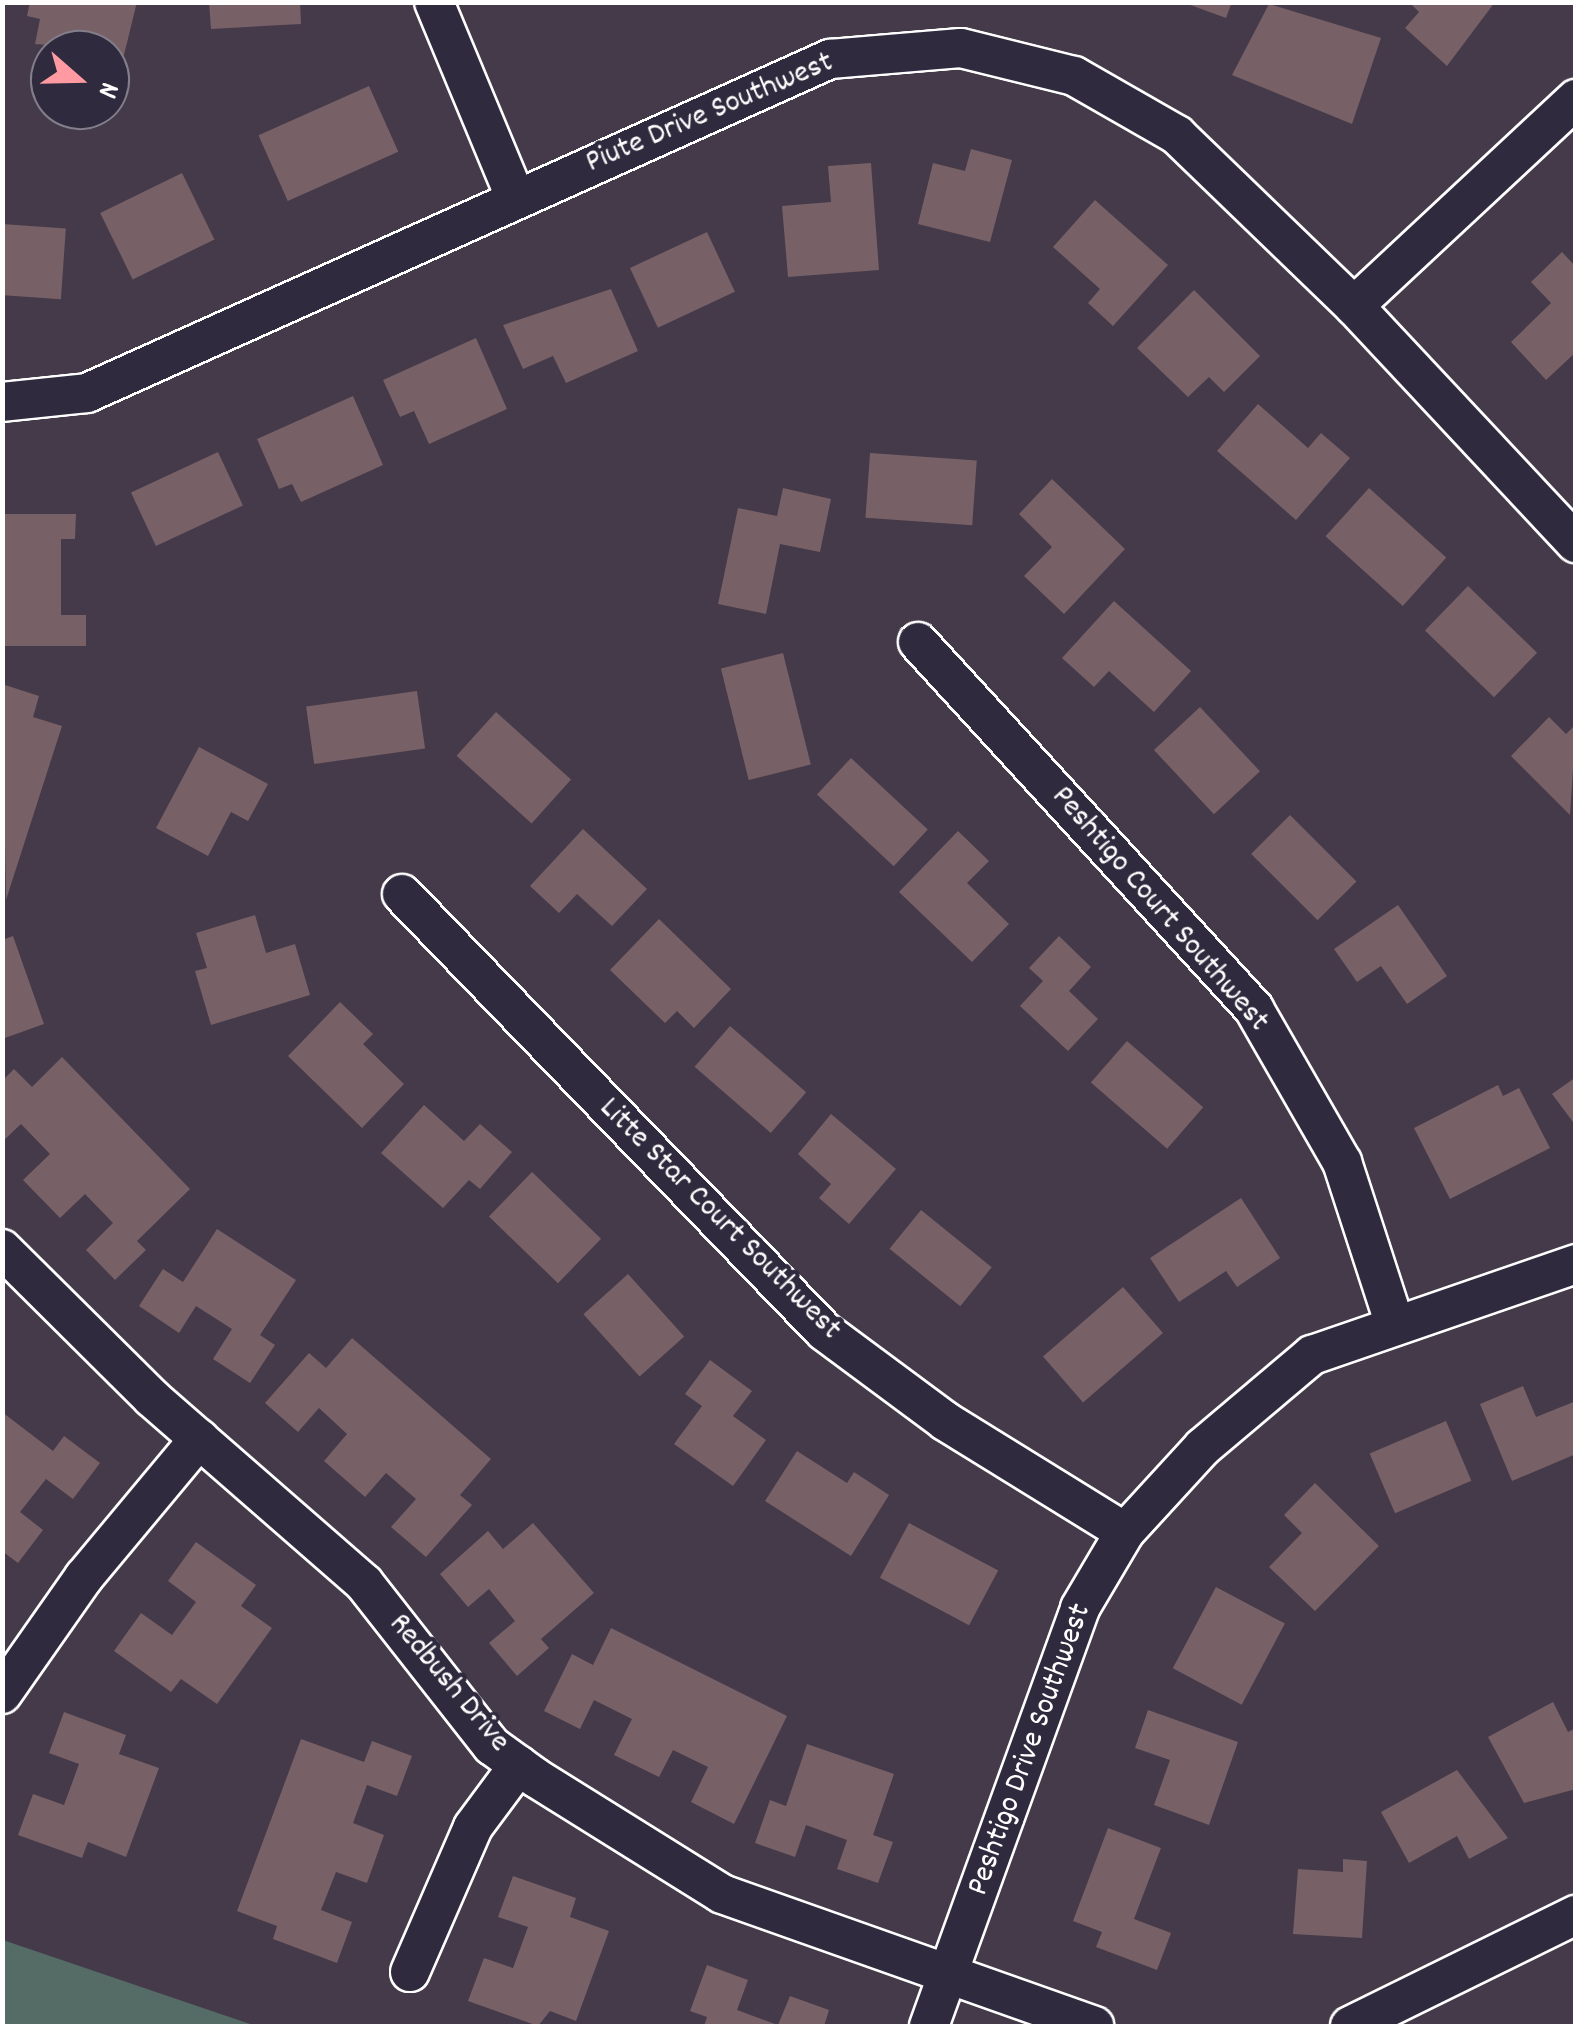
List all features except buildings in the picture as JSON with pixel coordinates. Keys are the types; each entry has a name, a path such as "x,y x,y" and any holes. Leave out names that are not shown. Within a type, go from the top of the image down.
{"street":[{"path":"434,2 515,196"},
{"name":"Piute Drive Southwest","path":"2,402 86,393 515,196 830,58 961,48 1074,76 1177,135 1354,306 1576,543"},
{"path":"1354,306 1576,99"},
{"name":"Peshtigo Court Southwest","path":"918,642 1254,1009 1342,1162 1394,1322"},
{"name":"Litte Star Court Southwest","path":"402,894 824,1330 945,1421 1124,1532"},
{"name":"Redbush Drive","path":"2,1249 199,1439 364,1583 492,1746 722,1894 946,1981 1094,2026"},
{"name":"Peshtigo Drive Southwest","path":"929,2026 1080,1608 1124,1532 1202,1447 1312,1355 1394,1322 1576,1264"},
{"path":"2,1694 84,1577 199,1439"},
{"path":"410,1972 473,1827 519,1765"},
{"path":"1350,2026 1576,1915"}],"green space":[{"path":"3,1940 256,2026 3,2026"}]}
